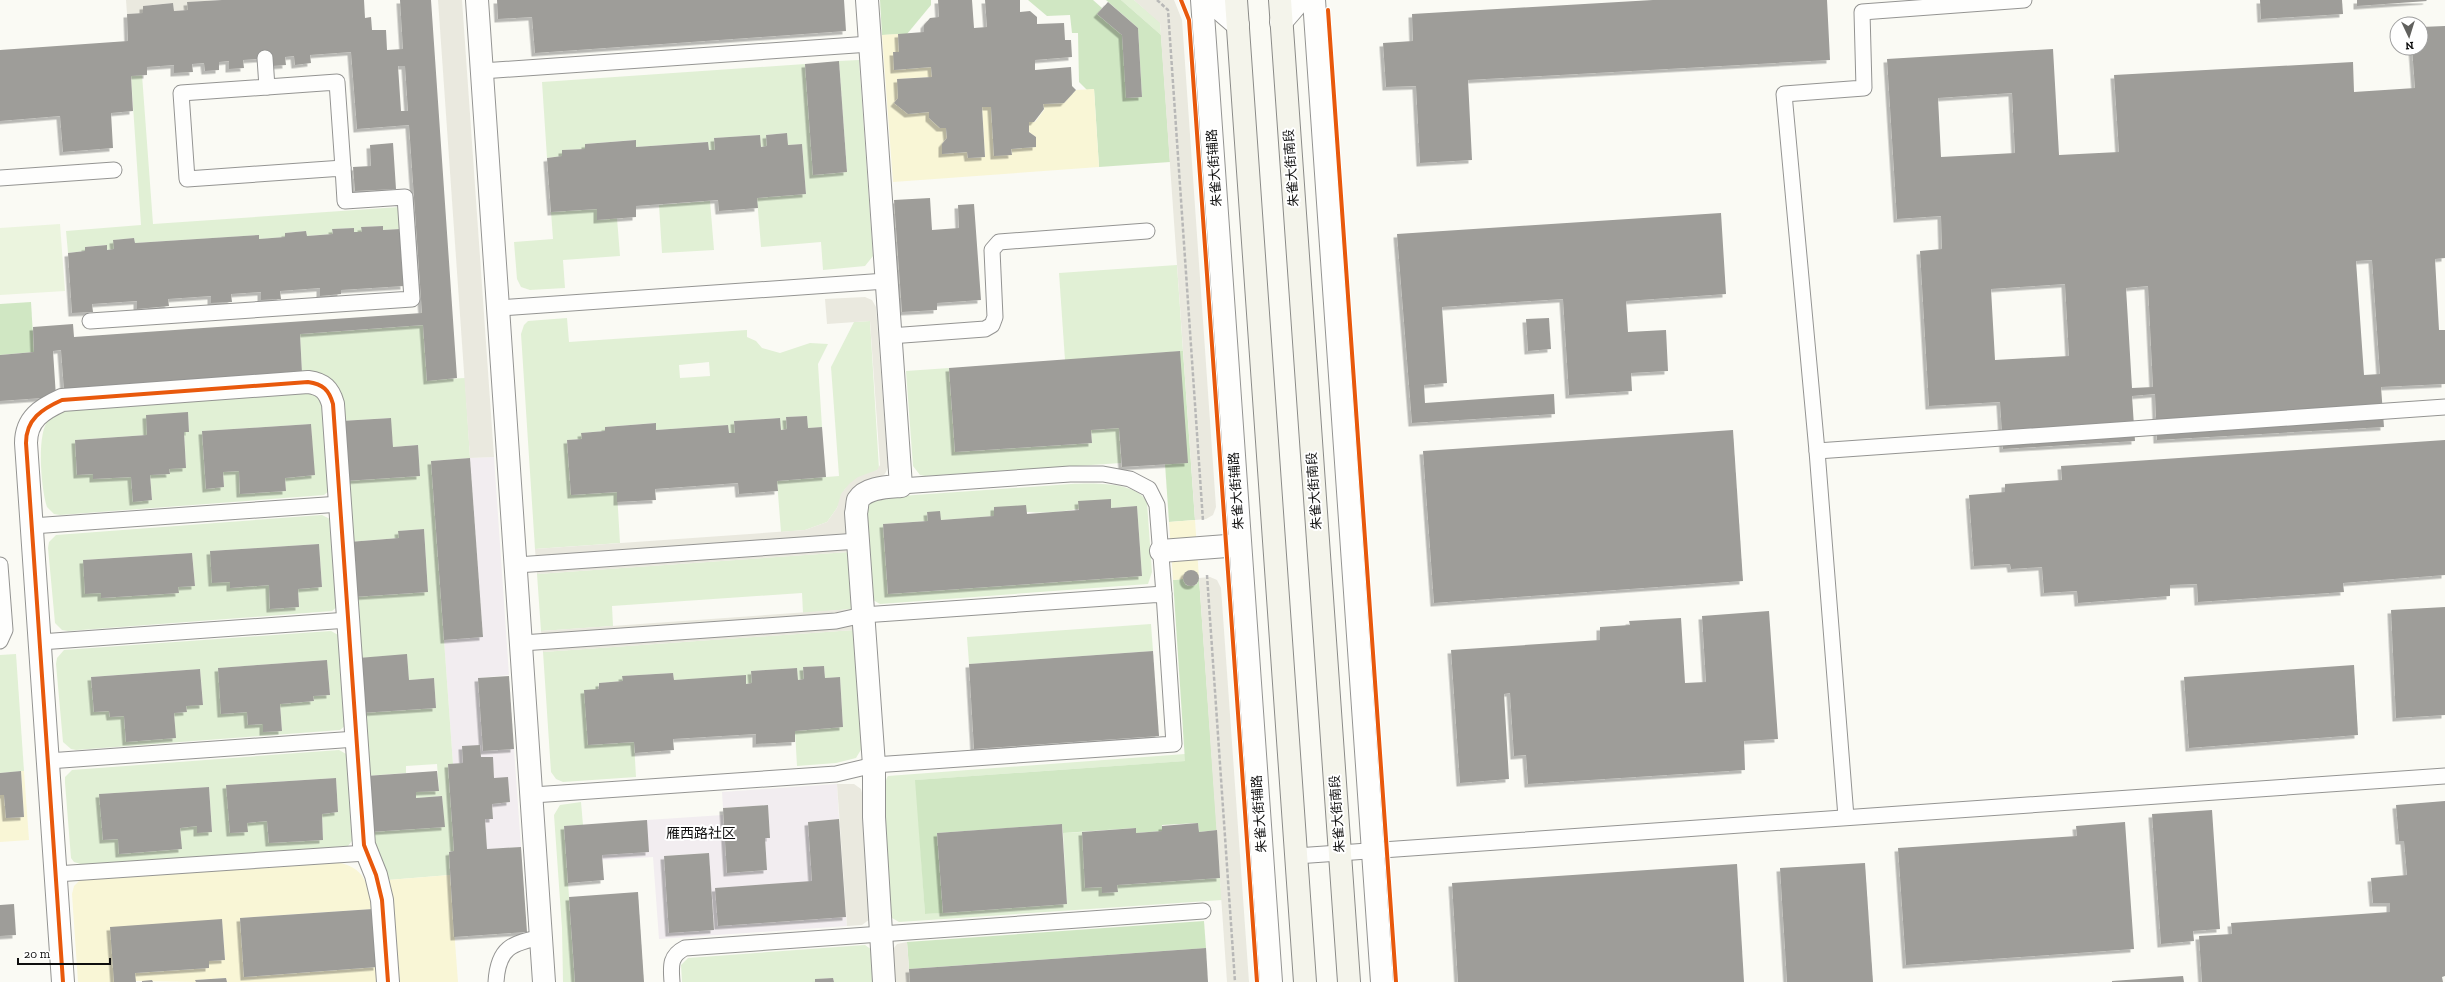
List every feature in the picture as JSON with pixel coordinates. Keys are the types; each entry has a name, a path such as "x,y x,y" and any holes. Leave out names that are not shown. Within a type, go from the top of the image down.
{"main road":[{"path":"1236,0 1305,982"},
{"name":"朱雀大街南段","path":"1280,0 1349,982"}],"street":[{"path":"477,0 543,937 544,982"},
{"path":"867,0 901,486 883,488 868,492 858,500 856,514 874,765 874,817 884,982"},
{"name":"朱雀大街辅路","path":"1202,0 1271,982"},
{"path":"1209,0 1238,25"},
{"path":"1281,22 1300,0"},
{"path":"1314,0 1382,982"},
{"path":"63,982 26,436 32,420 45,407 70,399 318,383 330,394 333,404 356,739 366,852 376,875 382,900 388,982"},
{"path":"1161,551 1240,546"}],"lane":[{"path":"1846,817 1817,451 1784,94 1864,88 1862,12 2024,0"},
{"path":"482,71 870,44"},
{"path":"265,58 267,87"},
{"path":"90,321 412,299 405,197 345,201 343,168 337,82 181,93 188,179 343,168"},
{"path":"0,178 114,170"},
{"path":"890,336 985,329 990,327 995,317 992,250 999,242 1147,231"},
{"path":"499,308 886,281"},
{"path":"1817,451 2445,408"},
{"path":"533,795 836,774 874,765 1174,744 1157,505 1150,489 1130,479 1103,474 1070,474 901,486"},
{"path":"32,526 340,504"},
{"path":"517,565 858,542"},
{"path":"0,565 5,630 0,641"},
{"path":"522,643 836,621 863,615 1164,594"},
{"path":"40,642 348,620"},
{"path":"48,761 356,739"},
{"path":"1296,856 2445,776"},
{"path":"56,874 366,852"},
{"path":"672,982 671,960 678,951 685,948 1203,911"},
{"path":"496,982 498,963 506,950 521,941 543,937"}],"path":[{"path":"1157,0 1168,10 1235,982"}],"shaded area":[{"path":"126,0 222,0 188,2 188,10 174,11 173,3 143,6 143,13 127,14"},
{"path":"438,0 462,0 494,457 470,458"},
{"path":"1134,0 1174,0 1182,20 1216,507 1213,515 1206,519 1195,520 1160,23"},
{"path":"865,297 872,300 876,307 888,467 885,474 879,478 848,552 537,574 535,549 805,530 827,522 837,508 841,494 849,484 858,477 877,470 880,465 870,321 827,324 825,299"},
{"path":"494,457 509,675 478,678 483,751 514,749 521,847 487,849 485,819 493,818 492,804 510,802 508,778 494,778 492,757 481,757 462,746 463,763 453,764 444,640 483,637 470,458"},
{"path":"1210,577 1217,580 1221,588 1249,982 1227,982 1199,578"},
{"path":"852,609 854,630 543,652 541,631"},
{"path":"837,784 839,819 808,822 812,881 718,926 846,917 847,926 659,939 653,857 602,860 602,855 647,820 723,815 727,873 767,870 765,838 770,838 768,805 723,808 722,792","holes":["708,853 714,929 669,932 664,856"]},
{"path":"837,784 854,784 861,789 863,797 870,919 862,925 847,926"},
{"path":"907,942 910,982 894,982 894,948 897,944"}],"green space":[{"path":"880,0 931,0 931,5 907,34 882,35"},
{"path":"1028,0 1093,0 1102,8 1097,14 1122,35 1127,98 1142,97 1138,28 1106,0 1121,0 1161,35 1170,162 1099,167 1094,89 1087,90 1079,82 1078,33 1072,33 1070,15 1047,16"},
{"path":"1121,0 1134,0 1160,22 1161,35"},
{"path":"859,60 873,256 865,266 823,270 821,242 761,247 757,198 806,194 802,144 788,145 787,133 766,135 767,146 761,147 760,135 714,138 715,150 709,150 708,142 636,147 635,140 585,144 585,149 562,150 562,156 547,158 542,82 805,64 813,175 847,172 839,61"},
{"path":"142,75 153,224 399,207 400,229 383,230 383,226 362,227 362,232 354,232 354,228 332,229 333,234 307,236 306,231 285,233 285,237 259,239 259,235 135,243 134,238 114,240 114,249 107,250 106,245 85,247 85,251 68,253 66,231 141,225 131,76"},
{"path":"710,201 714,250 662,253 659,205"},
{"path":"597,209 598,220 617,218 620,256 563,260 565,288 530,290 521,287 517,279 514,242 553,239 551,212"},
{"path":"60,224 65,291 0,295 0,228"},
{"path":"1177,265 1183,351 1065,360 1059,273"},
{"path":"31,302 34,352 0,355 0,304"},
{"path":"567,318 569,342 747,330 747,337 756,341 762,348 780,353 810,343 828,344 818,364 822,427 808,428 807,416 786,417 787,429 781,430 780,418 734,421 735,433 729,433 728,425 656,430 655,423 605,427 605,431 582,433 582,439 567,440 571,495 617,492 620,543 535,549 521,334 524,325 528,321","holes":["709,362 710,376 680,378 679,365"]},
{"path":"870,321 879,469 845,489 837,508 827,522 805,530 781,532 777,481 839,476 831,367 854,322"},
{"path":"423,325 427,380 465,378 470,458 431,461 453,764 448,765 454,851 449,852 450,875 388,880 370,832 444,827 442,796 416,798 416,792 439,790 437,764 406,766 406,773 366,776 361,713 436,708 434,678 409,680 407,655 358,658 353,597 428,592 424,529 399,531 399,538 349,542 345,481 420,476 418,445 393,447 390,418 341,421 302,373 300,334"},
{"path":"1180,351 1183,351 1195,520 1169,522 1165,464"},
{"path":"949,368 955,452 1092,443 1091,430 1119,428 1121,463 925,476 920,475 913,466 906,371"},
{"path":"309,391 324,398 330,490 324,495 60,515 54,514 47,507 43,488 41,462 42,436 45,426 51,417 59,412 71,408","holes":["188,412 189,432 184,432 186,467 169,469 170,474 150,475 152,500 133,501 131,477 93,479 93,474 77,475 75,440 147,435","311,424 314,475 285,478 286,491 240,494 239,471 223,472 224,487 206,489 202,431"]},
{"path":"1079,484 1101,484 1124,487 1142,496 1147,503 1152,572 1148,584 880,604 873,600 866,513 868,504 872,502 901,496","holes":["1111,500 1111,508 1137,506 1142,576 888,594 883,524 928,521 927,512 941,520 994,516 994,507 1025,512 1053,512 1067,511"]},
{"path":"322,515 332,520 338,606 332,611 68,631 62,630 55,623 48,548 49,542 56,535","holes":["319,544 322,587 298,589 299,607 270,609 269,585 230,588 230,582 210,551","192,553 195,586 178,587 178,593 102,598 101,593 83,560"]},
{"path":"848,552 852,609 803,613 802,593 612,606 613,626 541,631 537,574"},
{"path":"1199,578 1217,830 1199,832 1198,823 1162,825 1162,831 1136,833 1135,828 1063,833 1062,824 937,833 943,913 925,914 915,780 1185,761 1173,580 1183,579 1186,585 1192,586 1197,584"},
{"path":"1151,624 1153,651 969,664 967,637"},
{"path":"854,630 862,748 856,758 836,763 797,766 795,731 843,727 840,677 825,678 824,666 803,667 804,679 798,680 797,668 751,671 752,683 746,684 746,676 674,680 673,673 623,676 623,681 599,683 588,745 634,742 636,777 563,782 556,779 551,772 543,652"},
{"path":"331,631 340,636 346,725 340,730 76,750 71,749 63,742 56,664 57,658 64,650","holes":["327,660 330,695 313,696 314,701 280,704 282,731 263,732 263,724 248,725 247,712 222,714 218,668","200,669 203,704 186,706 187,712 174,713 175,738 126,742 124,716 110,717 109,711 94,712 91,677"]},
{"path":"16,654 24,771 0,773 0,655"},
{"path":"339,750 348,755 355,837 348,846 84,865 74,862 71,858 65,777 72,770","holes":["336,778 338,812 322,814 323,840 269,843 267,821 247,823 247,832 230,833 227,785","209,787 212,831 198,832 197,826 180,828 181,849 120,854 118,839 103,840 100,794"]},
{"path":"1185,754 1186,761 916,780 925,914 1067,904 1063,833 1082,832 1086,888 1102,887 1102,893 1117,892 1117,885 1220,878 1222,900 899,922 892,918 888,889 884,820 885,784 888,776"},
{"path":"581,802 583,825 564,826 575,982 563,982 562,928 554,815 560,805"},
{"path":"1204,921 1206,948 909,969 907,942"},
{"path":"865,945 872,950 874,982 834,982 833,978 816,979 815,982 682,982 681,965 688,958"}],"sand":[{"path":"898,34 899,52 894,70 931,67 932,77 897,79 908,114 929,112 929,118 940,128 946,128 947,138 942,144 942,154 967,152 968,158 985,157 982,107 991,107 994,156 1012,154 1011,149 1036,147 1036,137 1029,132 1029,122 1035,122 1044,110 1043,104 1064,103 1076,90 1094,89 1099,167 893,182 882,35"},
{"path":"1195,520 1199,578 1196,573 1190,570 1185,573 1183,579 1173,580 1169,522"},
{"path":"21,771 24,771 29,840 0,842 0,795 4,795 6,818 24,817"},
{"path":"336,862 346,864 353,868 364,878 367,884 373,909 240,918 244,977 377,967 378,982 227,982 226,978 196,980 196,982 135,981 135,973 209,968 209,961 225,960 222,919 114,982 78,982 72,894 74,886 80,880"},
{"path":"450,875 458,982 398,982 388,880"}],"building":[{"path":"222,0 364,0 365,18 371,17 372,30 386,30 387,50 403,49 400,0 431,0 457,378 427,381 423,325 300,334 302,373 64,390 61,350 53,351 56,397 0,401 0,355 34,352 33,327 73,324 74,337 422,313 409,125 357,129 351,52 310,55 311,63 295,65 294,56 285,57 286,65 272,66 272,58 243,60 244,68 229,69 229,61 219,62 219,70 205,71 204,63 192,64 193,72 174,73 174,65 147,67 147,75 131,76 133,111 111,113 113,148 63,152 60,116 0,121 0,50 128,41 127,14 143,13 143,6 173,3 174,11 188,10 187,2","holes":["398,66 405,66 408,111 401,111"]},
{"path":"497,0 844,0 846,31 535,53 532,17 498,19"},
{"path":"938,0 972,0 974,28 987,27 985,0 1020,0 1020,12 1030,11 1037,17 1037,24 1064,23 1065,40 1071,40 1072,57 1035,60 1035,70 1071,67 1072,86 1076,90 1064,103 1043,104 1044,109 1034,122 1029,122 1029,132 1036,137 1036,147 1011,149 1012,155 994,156 991,107 982,107 985,157 968,158 967,152 942,154 942,144 947,138 946,128 940,128 929,118 929,112 908,114 894,103 898,98 897,79 932,77 931,67 894,70 893,52 899,52 898,34 924,32 924,25 930,18 939,17"},
{"path":"1653,0 1827,0 1830,60 1468,80 1472,160 1420,163 1416,86 1386,87 1383,43 1413,41 1412,14"},
{"path":"2260,0 2342,0 2343,14 2261,19"},
{"path":"2357,0 2426,0 2427,1 2357,6"},
{"path":"1108,2 1138,28 1142,97 1126,98 1122,35 1097,14"},
{"path":"2445,26 2445,258 2435,259 2439,330 2445,330 2445,384 2381,387 2384,427 2157,440 2155,394 2132,396 2135,441 2003,449 2000,402 1929,406 1920,251 1942,249 1941,216 1897,219 1887,59 2053,49 2059,155 2119,152 2114,75 2353,62 2354,92 2415,88 2413,56 2429,56 2429,27","holes":["2012,93 2015,153 1941,157 1938,98","2372,260 2380,374 2364,375 2356,261","2065,284 2069,356 1995,360 1991,289","2148,286 2153,387 2132,388 2126,288"]},
{"path":"839,61 847,172 813,175 805,64"},
{"path":"787,133 788,145 802,144 806,194 757,198 758,208 719,211 718,200 636,206 636,217 597,220 597,209 551,212 547,158 562,156 562,150 585,149 585,144 636,140 636,147 708,142 709,150 715,150 714,138 760,135 761,147 767,146 766,135"},
{"path":"393,143 396,189 355,191 353,167 371,166 370,145"},
{"path":"930,198 932,230 959,228 958,205 974,204 981,300 937,303 937,310 902,312 894,200"},
{"path":"1721,213 1726,294 1626,301 1628,332 1666,330 1668,371 1631,373 1632,391 1569,395 1563,299 1442,307 1447,383 1424,385 1425,403 1554,394 1555,414 1412,423 1397,234"},
{"path":"383,226 383,230 400,229 404,286 341,290 341,294 320,296 320,288 280,291 281,299 261,300 261,292 231,294 232,302 211,303 211,296 168,299 169,306 137,309 137,301 92,304 93,312 72,313 68,253 85,251 85,247 107,245 107,250 114,249 113,240 134,238 135,243 259,235 259,239 285,237 285,233 306,231 307,236 333,234 332,229 354,228 354,232 362,232 361,227"},
{"path":"1549,318 1551,349 1528,351 1526,319"},
{"path":"1180,351 1188,463 1122,467 1119,428 1091,430 1092,443 955,452 949,368"},
{"path":"188,412 189,432 184,432 186,468 169,469 170,474 150,475 152,500 133,502 131,477 93,479 93,474 77,475 75,440 147,435 146,415"},
{"path":"807,416 808,428 822,427 826,477 777,481 778,491 739,494 738,483 655,489 656,500 617,502 617,492 571,495 567,440 582,439 581,433 605,431 605,427 656,423 656,430 728,425 729,433 735,433 734,421 780,418 781,430 787,429 786,417"},
{"path":"391,418 393,447 418,445 420,476 345,481 341,421"},
{"path":"311,424 315,475 285,478 286,491 240,494 239,471 223,472 224,487 206,489 202,431"},
{"path":"1733,430 1743,581 1434,603 1423,451"},
{"path":"2445,440 2445,575 2343,583 2344,592 2198,602 2197,584 2170,585 2170,596 2078,603 2077,591 2044,593 2042,567 2011,569 2010,564 1974,566 1969,495 2005,492 2005,484 2062,480 2061,466"},
{"path":"470,458 483,637 444,640 431,461"},
{"path":"1111,499 1111,508 1137,506 1142,576 888,594 883,524 928,521 927,512 940,511 941,520 994,516 994,507 1026,505 1027,514 1079,510 1078,501"},
{"path":"424,529 428,592 353,597 349,542 399,538 398,531"},
{"path":"319,544 322,587 298,589 299,607 270,609 269,585 230,588 230,582 212,583 210,551"},
{"path":"192,553 195,586 178,587 179,593 101,598 101,593 85,594 83,560"},
{"path":"1191,570 1197,572 1199,578 1197,584 1191,586 1185,584 1183,578 1185,572"},
{"path":"2445,607 2445,715 2396,718 2391,610"},
{"path":"1769,611 1778,739 1744,741 1745,770 1528,784 1526,755 1514,756 1510,693 1504,694 1509,779 1460,783 1451,650 1600,640 1600,627 1630,625 1629,621 1681,618 1685,683 1706,682 1702,616"},
{"path":"1153,651 1159,736 974,749 969,664"},
{"path":"407,654 409,680 434,678 436,708 361,713 358,658"},
{"path":"327,660 330,695 313,696 314,701 280,704 282,731 263,732 263,724 248,725 247,712 221,714 218,668"},
{"path":"2354,665 2358,735 2189,748 2184,677"},
{"path":"824,666 825,678 840,677 843,727 795,731 795,742 756,744 756,734 673,739 674,750 635,753 634,742 588,745 584,690 599,689 599,683 623,681 622,676 673,673 674,680 746,675 746,684 752,683 751,671 797,668 798,680 804,679 803,667"},
{"path":"200,669 203,705 186,706 187,712 174,713 176,738 126,742 124,716 110,717 109,711 94,712 91,677"},
{"path":"509,676 514,749 483,751 478,678"},
{"path":"480,745 481,757 493,757 494,778 508,777 510,802 492,804 493,819 485,819 487,849 521,847 527,932 454,937 449,852 454,851 448,764 463,763 462,746"},
{"path":"21,771 24,817 6,818 4,795 0,795 0,773"},
{"path":"437,771 439,791 416,792 416,798 442,796 445,827 370,832 366,776"},
{"path":"336,778 338,812 322,814 323,840 269,843 267,821 247,823 248,832 230,833 226,785"},
{"path":"209,787 212,832 197,833 197,826 180,828 182,849 119,854 118,839 103,840 99,794"},
{"path":"2445,801 2445,976 2442,977 2443,982 2202,982 2199,936 2232,934 2231,923 2390,912 2390,903 2373,903 2371,878 2407,875 2404,841 2399,841 2396,805"},
{"path":"768,805 770,838 765,838 767,870 727,873 723,808"},
{"path":"2212,810 2220,929 2193,931 2194,941 2161,944 2152,814"},
{"path":"839,819 846,917 718,926 715,888 812,881 808,822"},
{"path":"647,820 649,852 602,855 604,880 568,883 564,826"},
{"path":"2125,822 2134,949 1906,965 1898,848 2077,836 2076,826"},
{"path":"1198,823 1199,832 1217,830 1220,878 1117,885 1118,892 1102,893 1102,887 1085,888 1082,832 1136,828 1136,833 1162,831 1162,826"},
{"path":"1062,824 1067,904 943,913 937,833"},
{"path":"709,853 714,930 669,933 664,856"},
{"path":"1865,863 1873,982 1787,982 1780,868"},
{"path":"1737,864 1744,982 1458,982 1452,883"},
{"path":"638,892 644,982 575,982 569,897"},
{"path":"14,904 16,935 0,936 0,905"},
{"path":"373,909 377,967 244,977 240,918"},
{"path":"222,919 225,960 209,961 209,968 135,973 136,982 114,982 110,927"},
{"path":"1206,948 1208,982 910,982 909,969"},
{"path":"2183,976 2184,982 2112,982 2112,981"},
{"path":"226,978 227,982 196,982 195,980"},
{"path":"833,978 834,982 815,982 815,979"},
{"path":"152,980 153,982 142,982 142,981"}],"cycle path":[{"path":"1181,0 1189,20 1257,982"},
{"path":"1328,10 1396,982"},
{"path":"63,982 26,443 29,427 36,416 42,411 62,400 308,382 318,384 325,388 330,395 333,404 364,845 376,875 382,900 388,982"}],"district":[{"name":"雁西路社区","path":"701,833"}]}
